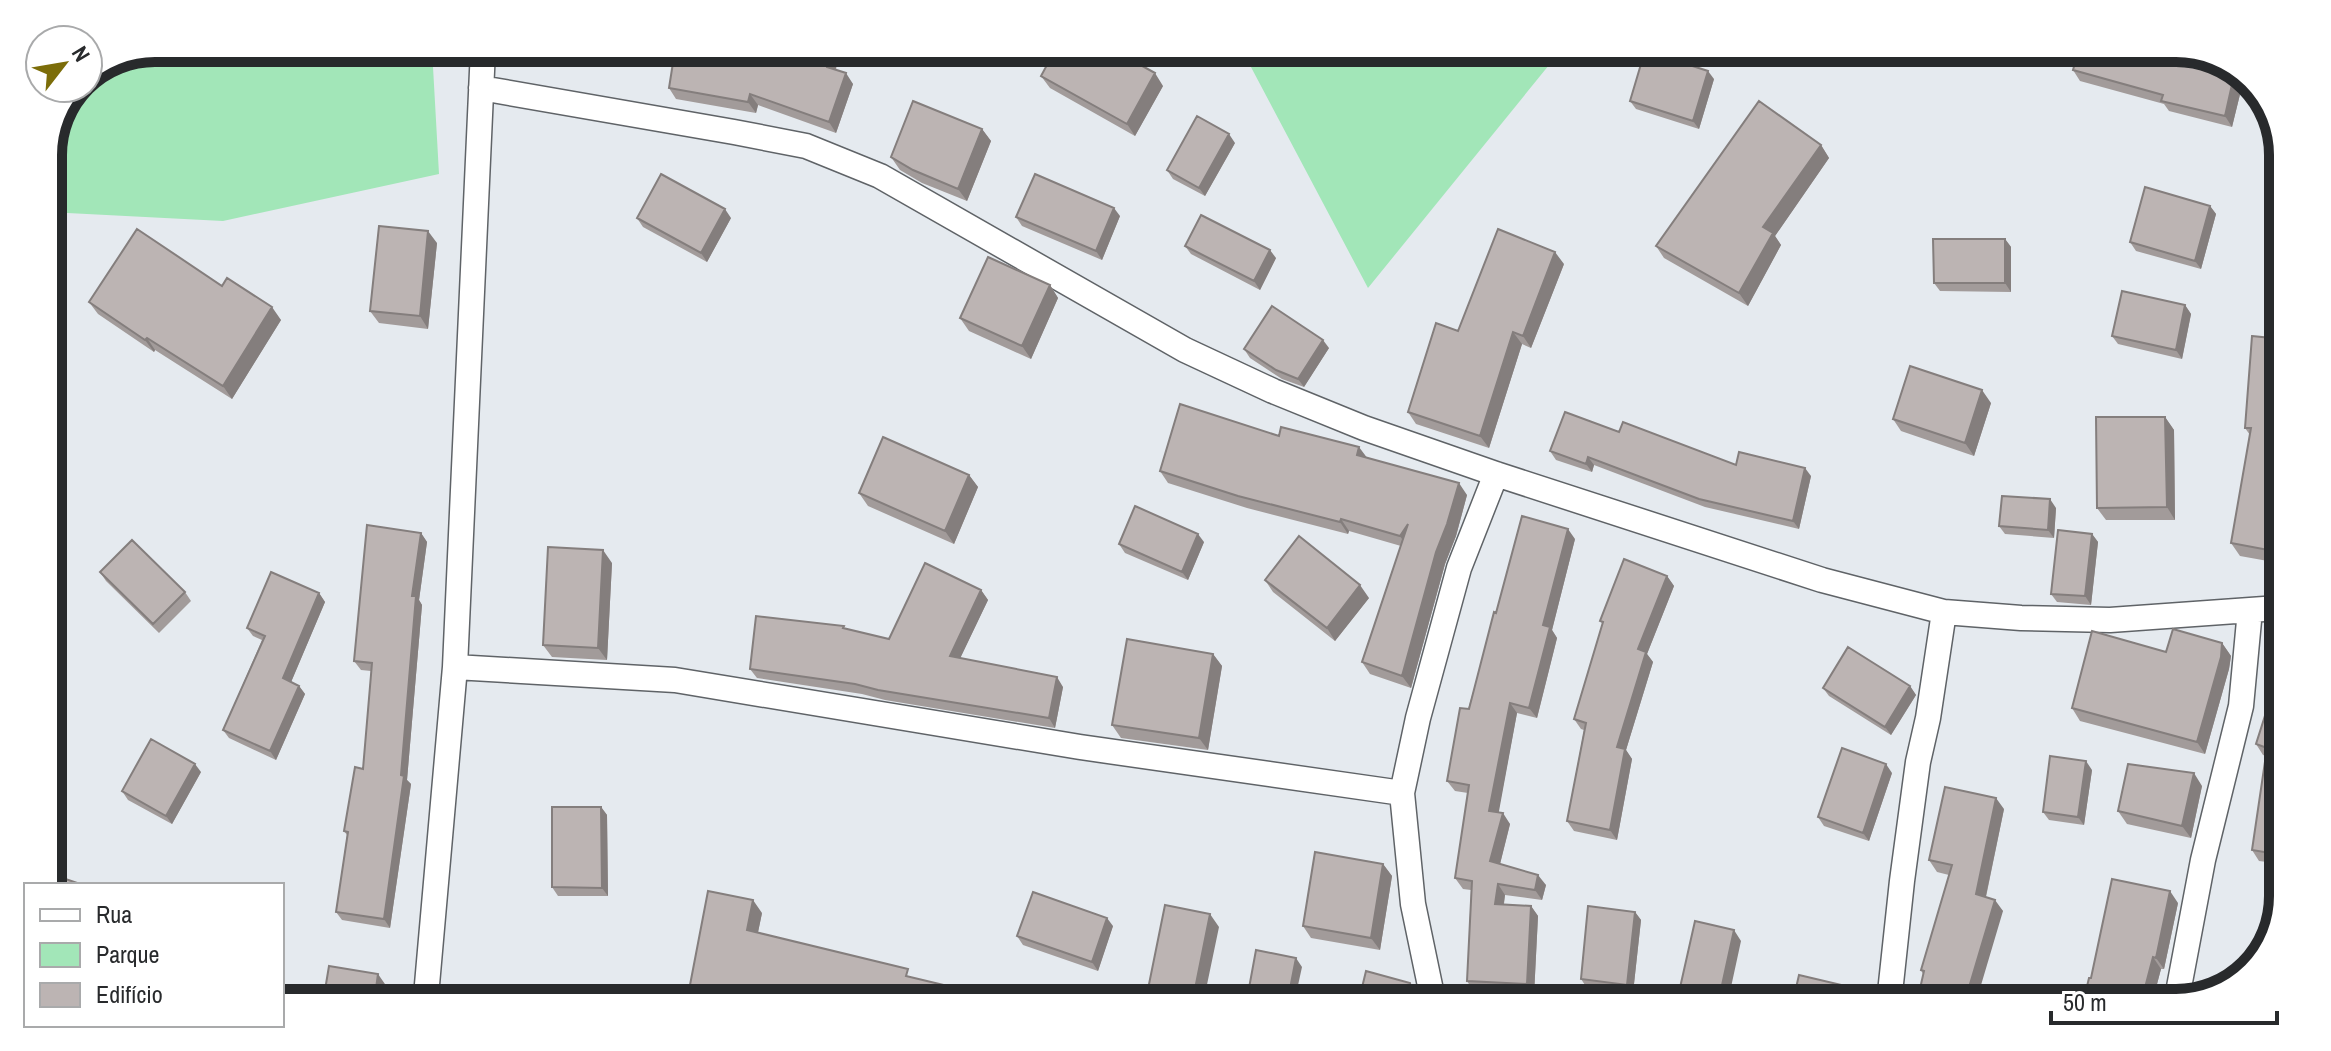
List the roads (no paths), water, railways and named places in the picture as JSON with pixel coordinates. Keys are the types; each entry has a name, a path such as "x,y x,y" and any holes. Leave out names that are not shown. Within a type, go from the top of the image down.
{"street":[{"path":"427,989 455,667 482,62"},
{"path":"481,88 806,146 880,176 1185,350 1273,391 1364,428 1496,474 1822,580 1944,612 2021,618 2110,620 2269,609"},
{"path":"1431,989 1413,904 1402,793 1418,718 1459,568 1496,474"},
{"path":"2179,989 2203,860 2241,706 2250,610"},
{"path":"1891,989 1916,777 1944,612"},
{"path":"455,667 675,680 1080,747 1402,793"}]}
